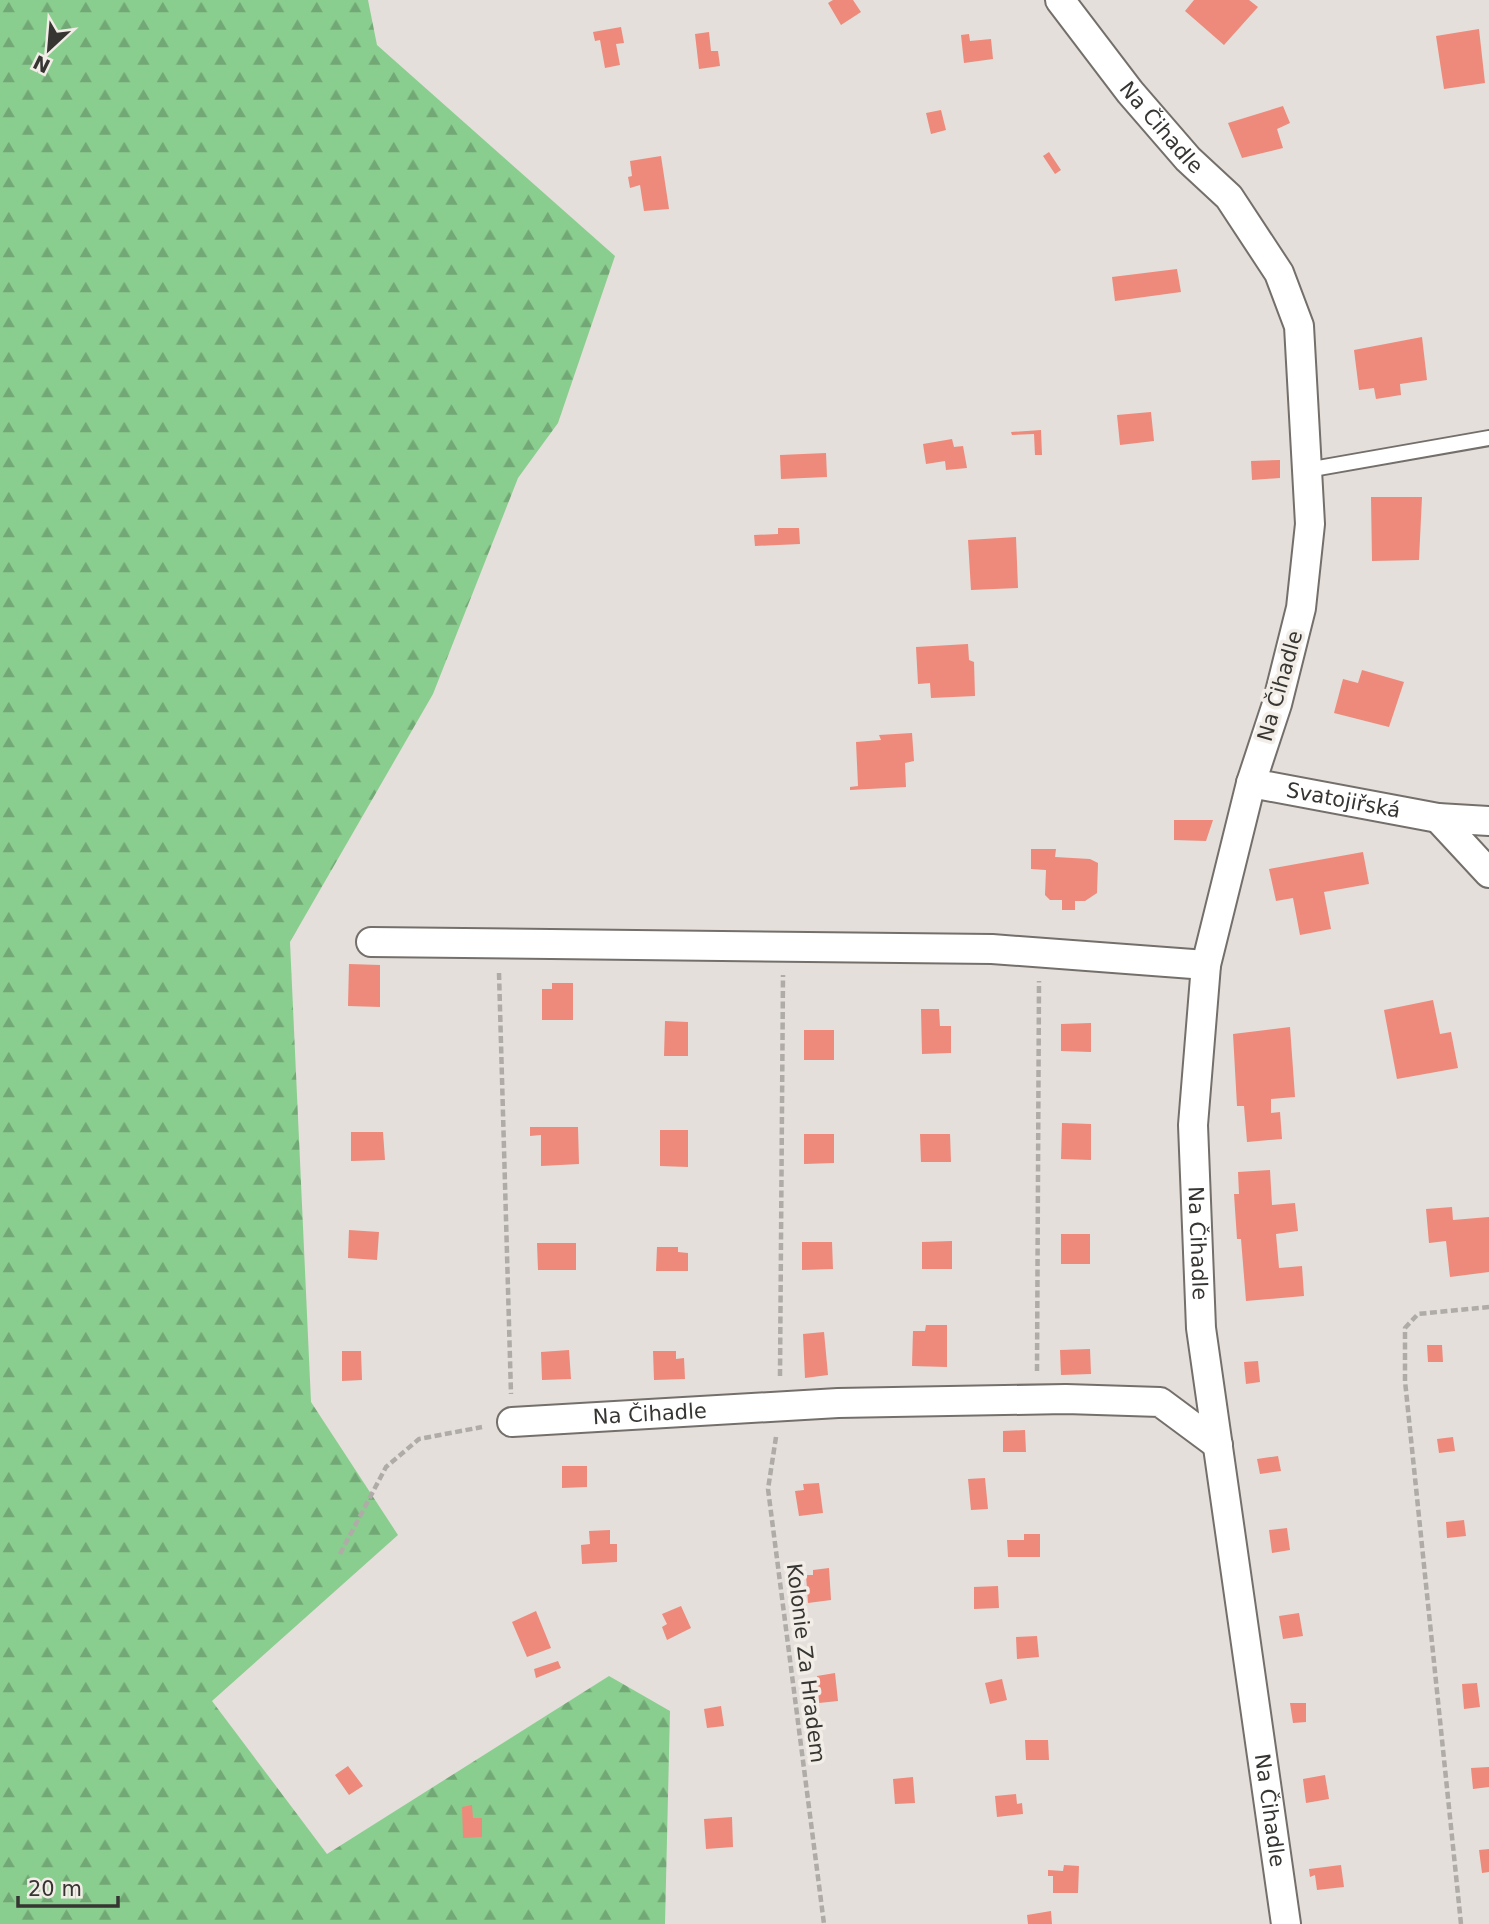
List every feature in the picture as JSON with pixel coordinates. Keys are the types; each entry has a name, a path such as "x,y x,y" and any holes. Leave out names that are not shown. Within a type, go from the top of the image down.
{"street":[{"name":"Na Čihadle","path":"1060,0 1130,92 1188,159 1229,197 1279,273 1298,326 1310,524 1301,608 1278,704 1251,783 1206,965 1193,1125 1201,1328 1286,1924"},
{"name":"Svatojiřská","path":"1251,783 1438,818 1489,821"},
{"path":"1438,818 1489,873"},
{"path":"371,943 992,949 1206,965"},
{"name":"Na Čihadle","path":"512,1422 780,1406 1036,1400 1160,1402 1218,1446"}],"lane":[{"path":"1307,470 1489,438"}],"path":[{"path":"340,1554 386,1468 419,1439 512,1422 498,944"},
{"name":"Kolonie Za Hradem","path":"783,946 780,1406 768,1489 824,1924"},
{"path":"1036,1400 1039,953"},
{"path":"1461,1924 1405,1381 1405,1328 1418,1314 1489,1307"}],"green space":[{"path":"0,0 368,0 377,45 615,256 558,423 518,478 433,694 290,942 311,1402 398,1535 212,1701 327,1854 609,1676 670,1711 665,1924 0,1924"}],"building":[{"path":"833,0 853,0 861,12 841,25 828,3"},
{"path":"1194,0 1249,0 1258,7 1224,45 1185,11"},
{"path":"621,27 624,43 616,44 620,65 605,68 600,40 595,41 593,32"},
{"path":"1479,29 1485,83 1444,89 1436,36"},
{"path":"709,32 711,51 718,51 720,66 699,69 695,34"},
{"path":"969,34 970,41 991,39 993,59 964,63 961,35"},
{"path":"1283,106 1290,123 1277,129 1283,148 1242,158 1228,123"},
{"path":"941,110 946,130 931,134 926,113"},
{"path":"1049,152 1061,170 1055,174 1043,156"},
{"path":"661,156 669,209 644,211 640,185 630,188 630,161"},
{"path":"1177,269 1181,292 1115,301 1112,277"},
{"path":"1422,337 1427,380 1400,384 1401,395 1376,399 1374,388 1359,390 1354,350"},
{"path":"1151,412 1154,441 1120,445 1117,415"},
{"path":"1041,430 1042,455 1035,455 1034,434 1012,435 1011,432"},
{"path":"952,439 954,447 963,446 967,468 946,470 945,461 926,464 923,444"},
{"path":"826,453 827,477 781,479 780,455"},
{"path":"1280,460 1280,478 1252,480 1251,461"},
{"path":"1371,497 1422,497 1419,560 1372,561"},
{"path":"778,528 799,528 800,544 755,546 754,535 778,534"},
{"path":"1016,537 1018,588 971,590 968,540"},
{"path":"968,644 969,660 974,662 975,696 931,698 930,683 918,684 916,647"},
{"path":"1362,670 1404,682 1389,727 1334,713 1343,679 1358,683"},
{"path":"912,733 914,761 905,763 906,787 850,790 850,787 858,786 856,742 881,740 879,735"},
{"path":"1174,820 1213,820 1206,841 1174,840"},
{"path":"1031,849 1056,849 1055,857 1090,859 1098,863 1097,893 1085,901 1075,901 1075,910 1062,910 1062,900 1050,900 1045,895 1046,870 1031,869"},
{"path":"1363,852 1369,884 1324,892 1331,929 1300,935 1293,898 1276,901 1269,869"},
{"path":"349,964 380,965 380,1007 348,1006"},
{"path":"552,983 573,983 573,1020 542,1020 542,989 552,989"},
{"path":"1433,1000 1440,1034 1451,1032 1458,1068 1397,1079 1384,1010"},
{"path":"921,1009 939,1009 940,1026 951,1026 951,1053 922,1054"},
{"path":"665,1021 688,1022 688,1056 664,1056"},
{"path":"1091,1023 1091,1052 1061,1051 1061,1024"},
{"path":"1290,1027 1295,1097 1271,1099 1271,1113 1280,1112 1282,1139 1247,1142 1244,1106 1237,1106 1233,1034"},
{"path":"804,1030 834,1030 834,1060 804,1060"},
{"path":"1062,1123 1091,1124 1091,1160 1061,1159"},
{"path":"530,1127 578,1127 579,1164 541,1166 541,1135 530,1136"},
{"path":"660,1130 688,1130 688,1167 660,1166"},
{"path":"351,1132 383,1132 385,1160 351,1161"},
{"path":"804,1134 834,1134 834,1163 804,1164"},
{"path":"920,1134 950,1134 951,1162 921,1162"},
{"path":"1270,1170 1272,1205 1295,1203 1298,1231 1276,1234 1279,1268 1302,1266 1304,1296 1246,1301 1234,1194 1239,1194 1238,1172"},
{"path":"1452,1207 1453,1220 1489,1217 1489,1272 1450,1277 1446,1241 1429,1243 1426,1209"},
{"path":"349,1230 379,1232 377,1260 348,1258"},
{"path":"1061,1234 1090,1234 1090,1264 1061,1264"},
{"path":"952,1241 952,1269 922,1269 922,1242"},
{"path":"802,1242 832,1242 833,1269 802,1270"},
{"path":"537,1243 576,1243 576,1270 538,1270"},
{"path":"657,1247 678,1247 678,1252 688,1253 688,1271 656,1271"},
{"path":"926,1325 947,1325 947,1367 912,1366 913,1331 925,1331"},
{"path":"824,1332 828,1375 805,1378 803,1334"},
{"path":"1427,1345 1442,1345 1443,1362 1428,1362"},
{"path":"1090,1349 1091,1374 1061,1375 1060,1350"},
{"path":"569,1350 571,1379 542,1380 541,1352"},
{"path":"342,1351 361,1351 362,1380 342,1381"},
{"path":"653,1351 676,1351 676,1359 684,1358 685,1379 654,1380"},
{"path":"1258,1361 1260,1382 1246,1384 1244,1362"},
{"path":"1025,1430 1026,1452 1003,1452 1003,1431"},
{"path":"1453,1437 1455,1451 1439,1453 1437,1439"},
{"path":"1278,1456 1281,1471 1260,1474 1257,1459"},
{"path":"562,1466 587,1466 587,1487 562,1488"},
{"path":"985,1478 988,1509 971,1510 968,1479"},
{"path":"819,1483 823,1513 799,1516 795,1491 804,1490 803,1484"},
{"path":"1464,1520 1466,1536 1447,1538 1446,1522"},
{"path":"1287,1528 1290,1550 1272,1553 1269,1530"},
{"path":"610,1530 610,1544 617,1544 617,1562 582,1564 581,1545 590,1544 589,1531"},
{"path":"1024,1534 1040,1534 1040,1557 1008,1557 1007,1540 1024,1540"},
{"path":"829,1568 831,1600 808,1603 806,1575 813,1575 813,1570"},
{"path":"998,1586 999,1608 974,1609 974,1587"},
{"path":"681,1606 691,1628 667,1640 662,1627 667,1624 662,1614"},
{"path":"536,1611 551,1648 527,1657 512,1622"},
{"path":"1299,1613 1303,1636 1283,1639 1279,1616"},
{"path":"1037,1636 1039,1657 1017,1659 1016,1637"},
{"path":"558,1661 561,1668 536,1678 534,1669"},
{"path":"835,1673 838,1701 819,1703 817,1676"},
{"path":"1002,1679 1007,1700 990,1704 985,1683"},
{"path":"1477,1683 1480,1707 1464,1709 1462,1684"},
{"path":"1290,1703 1306,1703 1306,1722 1293,1723"},
{"path":"721,1706 724,1726 707,1728 704,1709"},
{"path":"1025,1740 1048,1740 1049,1760 1026,1760"},
{"path":"348,1766 363,1786 349,1795 335,1775"},
{"path":"1489,1767 1489,1787 1473,1789 1471,1768"},
{"path":"1325,1775 1329,1799 1306,1803 1303,1779"},
{"path":"913,1777 915,1803 895,1804 893,1779"},
{"path":"1016,1794 1017,1804 1022,1803 1023,1814 997,1817 995,1796"},
{"path":"472,1805 473,1818 482,1818 482,1837 463,1838 462,1807"},
{"path":"732,1817 733,1847 706,1849 704,1819"},
{"path":"1489,1849 1489,1872 1482,1873 1479,1850"},
{"path":"1064,1865 1079,1866 1078,1893 1053,1893 1053,1876 1048,1876 1048,1870 1063,1871"},
{"path":"1341,1865 1344,1887 1317,1890 1315,1875 1310,1877 1309,1869"},
{"path":"1051,1911 1052,1924 1028,1924 1027,1915"}]}
